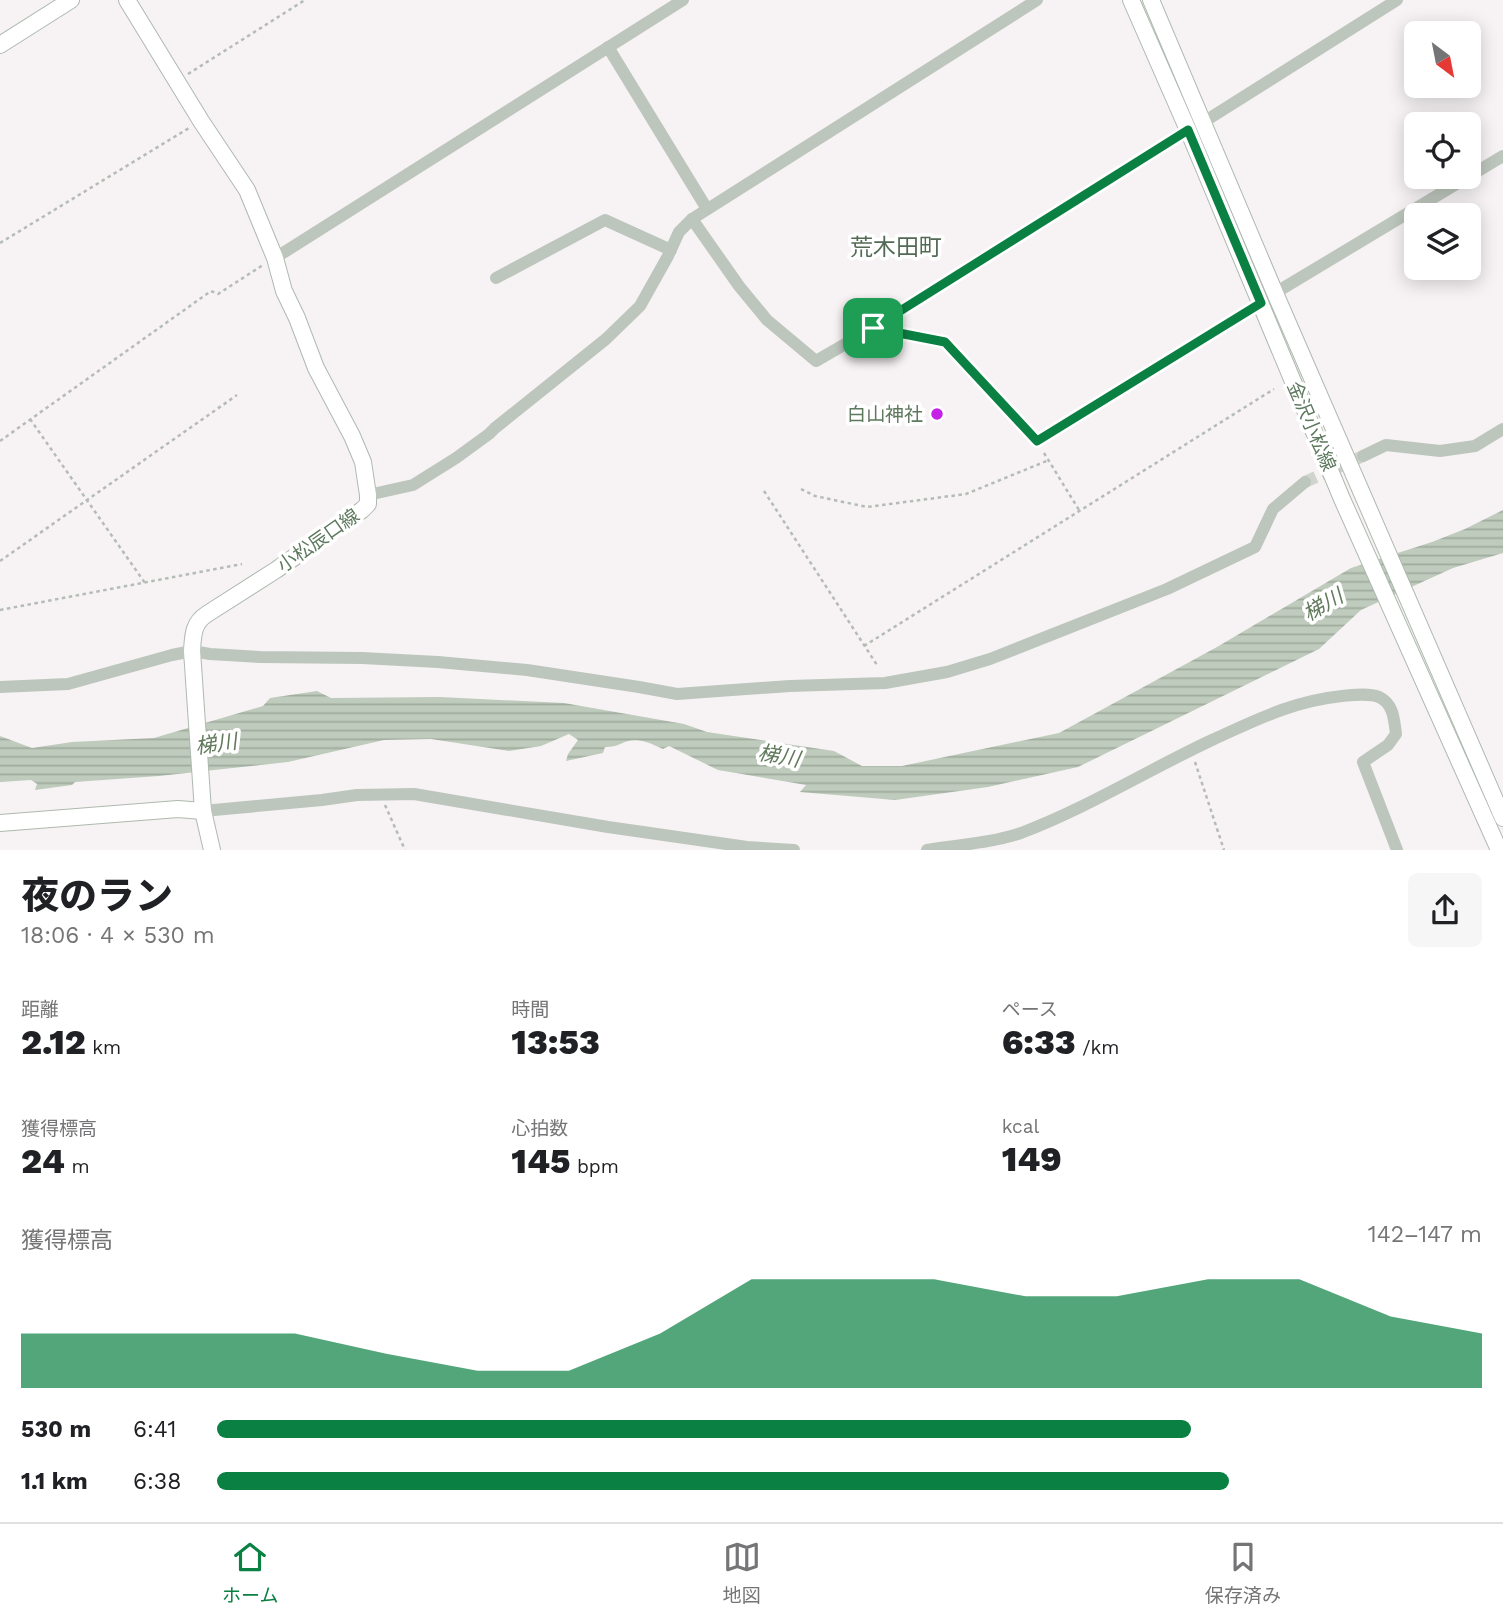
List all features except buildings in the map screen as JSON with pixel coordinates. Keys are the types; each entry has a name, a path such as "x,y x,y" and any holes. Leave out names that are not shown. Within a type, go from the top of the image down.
{"main road":[{"path":"0,45 71,0"},
{"name":"小松辰口線","path":"127,0 247,190 316,368 363,462 368,495 368,504 362,510 199,619 193,633 192,654 203,807 212,850"},
{"name":"金沢小松線","path":"1131,0 1275,293 1503,818"},
{"name":"金沢小松線","path":"1151,0 1261,303 1342,499 1499,850"},
{"path":"0,822 203,807"}],"street":[{"path":"275,258 683,0"},
{"path":"368,495 413,485 456,458 606,340 640,306 679,232 692,219 1037,0"},
{"path":"692,219 739,286 767,320 816,361 873,328 1396,0"},
{"path":"608,47 707,209"},
{"path":"1275,293 1503,156"},
{"path":"496,278 605,220 671,250"},
{"path":"873,328 945,342 1037,441 1261,303"},
{"path":"1363,456 1386,445 1440,451 1475,446 1503,429"},
{"path":"0,688 68,684 172,655 192,654 451,663 527,670 677,694 885,683 947,672 990,659 1167,589 1255,547 1273,509 1305,482"},
{"path":"927,850 988,841 1019,833 1069,812 1191,749 1274,712 1317,699 1359,694 1380,698 1393,711 1396,734 1388,745 1363,762 1397,850"},
{"path":"203,807 323,800 357,795 414,794 608,827 747,847 794,850"}],"path":[{"path":"177,81 305,0"},
{"path":"0,243 201,121"},
{"path":"0,441 211,291 218,294 275,258"},
{"path":"864,646 1274,389"},
{"path":"0,561 237,395"},
{"path":"30,419 145,583"},
{"path":"1037,441 1079,511"},
{"path":"801,489 815,496 867,507 966,494 1049,460"},
{"path":"764,491 877,665"},
{"path":"0,610 242,564"},
{"path":"1191,749 1224,850"},
{"path":"380,795 405,850"}],"water":[{"name":"梯川","path":"1503,510 1503,553 1453,568 1361,610 1319,649 1078,767 988,787 895,800 800,792 806,785 718,770 669,746 663,749 637,740 605,747 603,753 566,761 578,740 569,734 541,746 509,751 431,739 384,740 288,762 75,782 72,785 35,790 37,784 31,780 0,782 0,736 32,748 72,742 154,738 263,706 270,698 317,691 331,698 440,697 564,703 684,724 707,732 834,751 862,766 902,766 1059,733 1217,647 1351,568 1432,542"}],"tunnel":[{"path":"1305,482 1363,456"}],"place":[{"name":"白山神社","path":"937,414"}],"district":[{"name":"荒木田町","path":"896,247"}],"route":[{"path":"1188,130 1261,303 1037,441 945,342 873,328 1188,130"}]}
